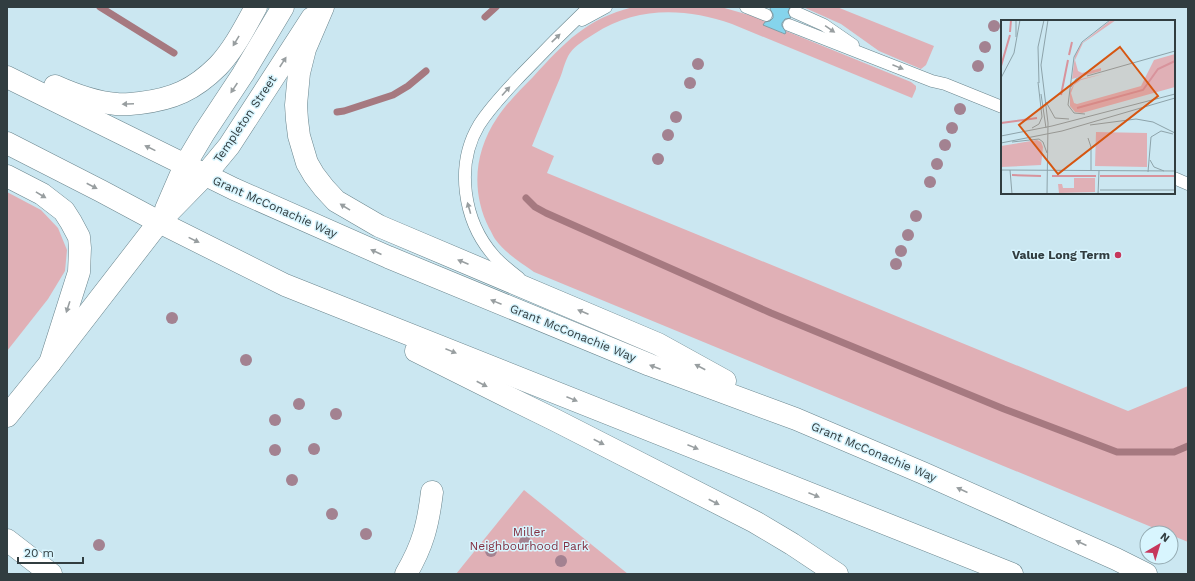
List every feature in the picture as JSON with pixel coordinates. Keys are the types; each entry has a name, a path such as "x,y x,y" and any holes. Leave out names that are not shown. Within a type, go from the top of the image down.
{"main road":[{"path":"7,63 76,95 94,100 117,104 132,104 155,100 179,94 204,78 217,66 230,50 256,7"},
{"name":"Templeton Street","path":"159,222 185,166 204,133 243,74 283,7"},
{"name":"Templeton Street","path":"7,416 159,222 205,175 229,146 319,7"},
{"path":"323,7 305,49 298,73 296,105 297,120 307,163 314,175 336,201 379,226 658,344 796,419"},
{"name":"Grant McConachie Way","path":"7,77 185,166 403,264 650,365 796,419 923,473 1116,559 1146,574"},
{"path":"7,143 159,222 755,522 792,544 837,574"},
{"path":"7,176 42,194 64,211 79,237 80,272 50,363"},
{"path":"285,285 1012,574"},
{"path":"406,574 416,556 425,534 430,514 432,492"},
{"path":"7,540 51,574"},
{"path":"1116,559 1156,574"}],"lane":[{"path":"548,298 507,268 494,256 482,241 468,207 465,189 465,171 467,157 472,141 479,126 490,109 534,61 589,7"},
{"path":"568,27 606,7"},
{"path":"746,7 766,15"},
{"path":"795,12 824,25 864,53"},
{"path":"789,25 1001,107"},
{"path":"1175,178 1188,184"}],"green space":[{"path":"633,7 721,7 765,21 764,25 784,34 786,31 911,82 916,86 916,89 912,98 732,24 714,19 679,13 662,12 645,14 628,18 594,34 581,42 568,56 532,146 554,156 547,173 1128,411 1188,386 1188,542 1179,538 1179,525 1147,525 534,272 503,249 494,238 489,228 479,200 478,172 480,158 489,131 509,102 566,43 589,25 617,12"},
{"path":"803,7 837,7 934,46 926,65 921,69 879,51 841,24"},
{"path":"7,192 41,210 58,228 67,250 65,271 48,299 7,351"},
{"name":"Miller Neighbourhood Park","path":"524,490 628,574 456,574"}],"building":[{"path":"771,7 790,7 788,12 791,18 785,19 782,23 782,26 786,32 785,34 763,25 765,22 770,21 773,18 773,14 770,9"}],"waterway":[{"path":"100,7 174,53"},
{"path":"485,17 496,7"},
{"path":"337,112 393,95 408,86 426,71"},
{"path":"526,198 535,207 546,213 771,313 1004,409 1117,452 1174,452 1188,446"}],"place":[{"name":"Value Long Term","path":"1118,255"}]}
